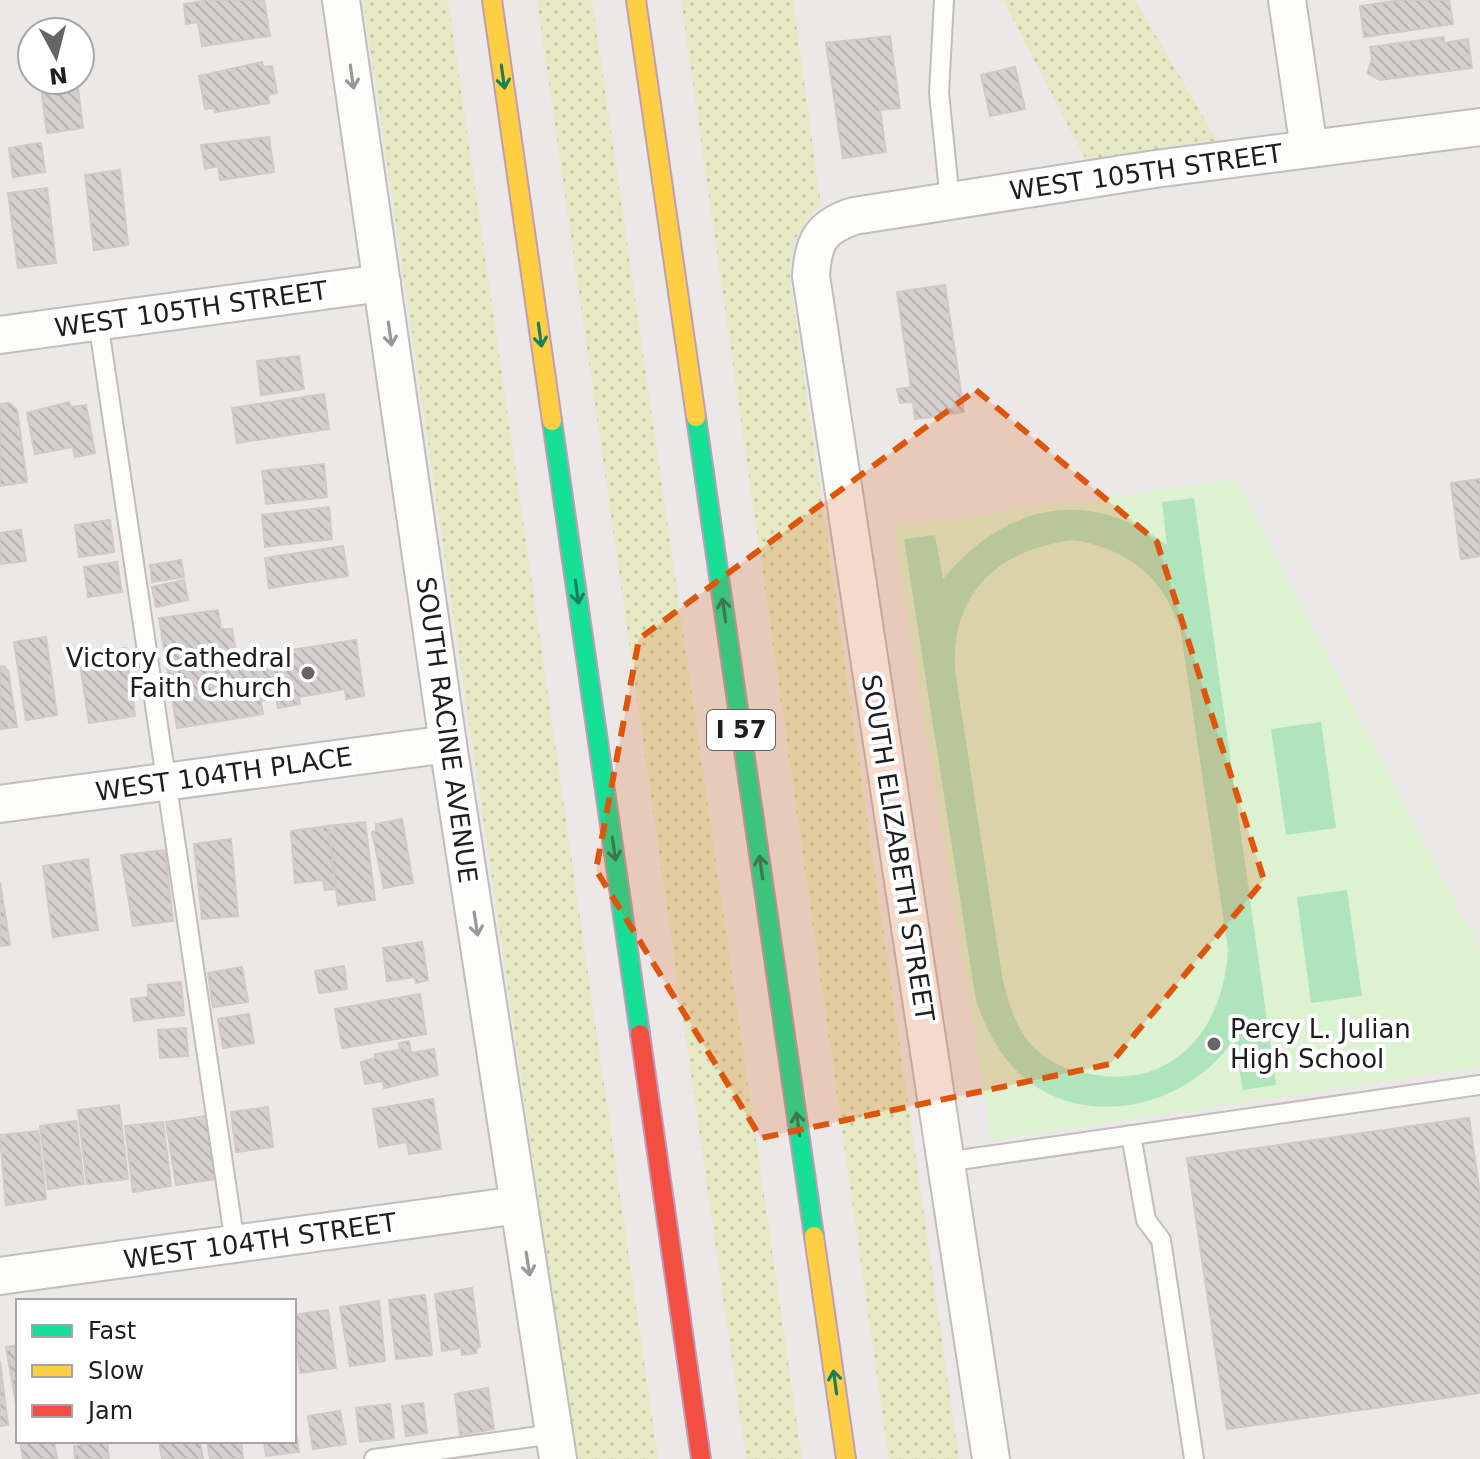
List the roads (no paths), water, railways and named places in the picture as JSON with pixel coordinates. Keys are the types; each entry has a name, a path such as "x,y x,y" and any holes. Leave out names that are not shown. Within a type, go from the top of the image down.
{"highway":[{"path":"492,0 701,1459"},
{"name":"I 57","path":"636,0 846,1459"}],"street":[{"name":"SOUTH RACINE AVENUE","path":"341,0 448,744 556,1447"},
{"path":"1287,0 1309,149"},
{"name":"WEST 105TH STREET","path":"819,238 833,223 854,216 1480,127"},
{"name":"SOUTH ELIZABETH STREET","path":"819,238 813,254 811,276 991,1459"},
{"name":"WEST 105TH STREET","path":"0,335 382,283"},
{"name":"WEST 104TH PLACE","path":"0,804 448,744"},
{"name":"WEST 104TH STREET","path":"0,1276 519,1205"}],"lane":[{"path":"944,0 939,93 950,201"},
{"path":"98,321 235,1244"},
{"path":"945,1162 1480,1085"},
{"path":"1131,1135 1146,1220 1161,1240 1194,1459"},
{"path":"374,1459 556,1447"}],"place":[{"name":"Victory Cathedral Faith Church","path":"308,673"},
{"name":"Percy L. Julian High School","path":"1214,1044"}]}
